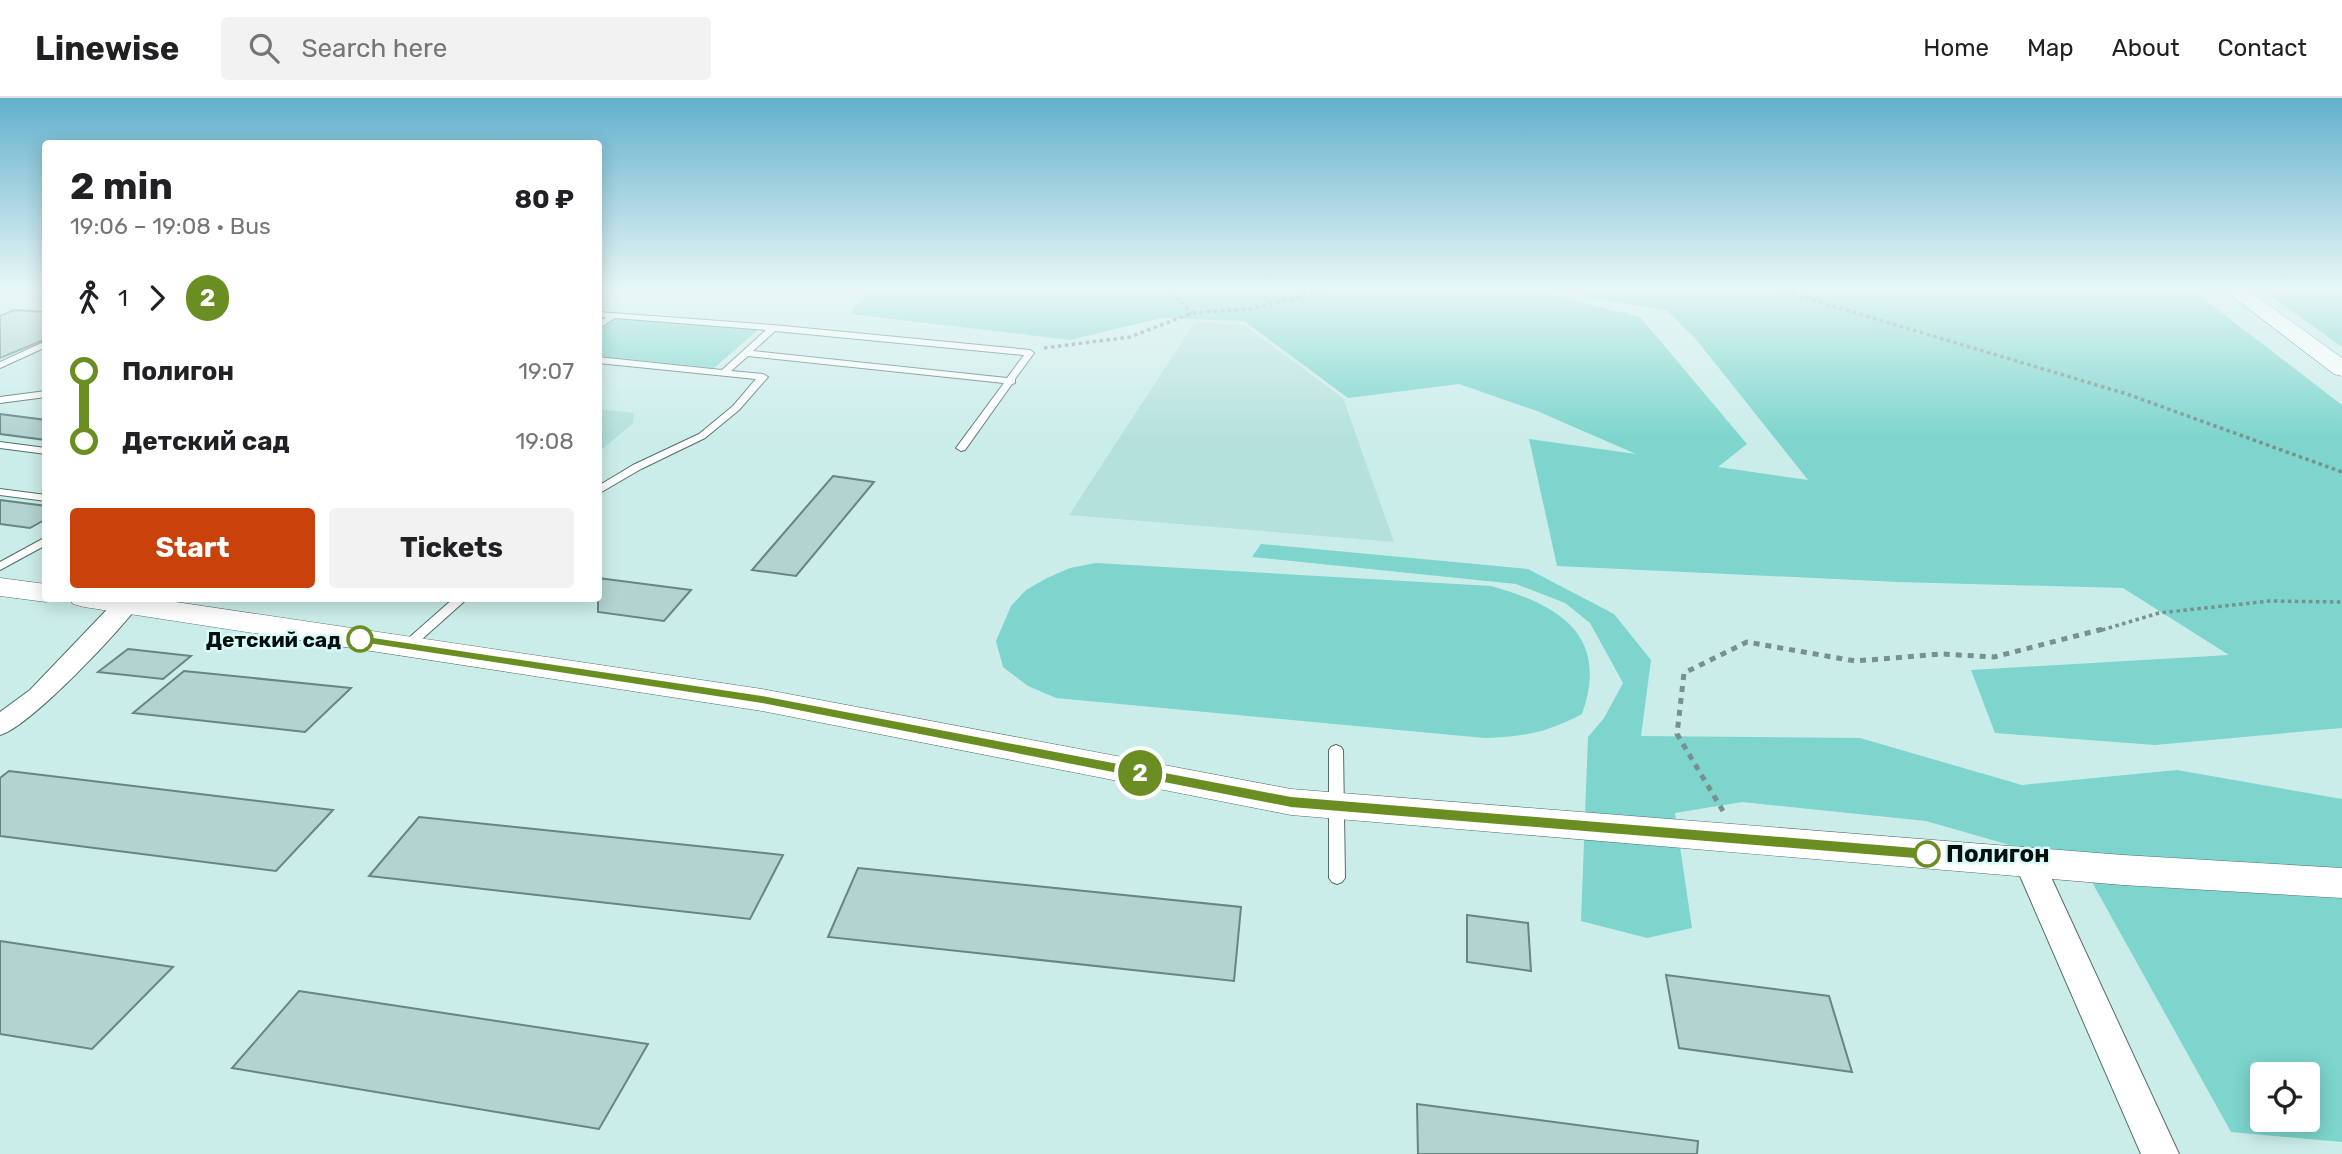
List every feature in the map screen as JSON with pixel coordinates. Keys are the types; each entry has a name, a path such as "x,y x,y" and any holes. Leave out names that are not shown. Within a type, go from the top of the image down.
{"street":[{"path":"2301,339 2342,369"},
{"path":"2,584 42,592"},
{"path":"0,726 39,696 127,602"},
{"path":"134,602 762,700 1291,802 2028,862 2342,883"},
{"path":"2028,862 2160,1154"}],"lane":[{"path":"723,374 761,339"},
{"path":"890,339 1030,353 961,448"},
{"path":"0,365 42,345"},
{"path":"746,353 1012,381"},
{"path":"602,360 763,377 736,408 702,436 637,467 602,489"},
{"path":"0,400 42,395"},
{"path":"0,445 42,450"},
{"path":"0,492 42,497"},
{"path":"2,584 42,544"},
{"path":"407,646 457,602"},
{"path":"1336,750 1337,878"}],"path":[{"path":"1030,353 1049,346 1109,339"},
{"path":"1944,339 2127,394 2342,472"},
{"path":"1740,839 1677,734 1684,673 1746,642 1855,660 1942,654 1994,657 2079,637 2159,613 2270,601 2342,602"}],"shaded area":[{"path":"602,339 747,339 714,368 602,356"},
{"path":"1184,339 1263,339 1343,398 1394,542 1069,515"},
{"path":"1269,339 1659,339 1747,444 1718,467 1808,480 1696,339 2256,339 2342,405 2342,728 2155,745 1995,733 1971,670 2229,655 2123,588 1898,582 1557,566 1529,439 1636,454 1537,411 1459,384 1348,398"},
{"path":"2331,339 2342,339 2342,347"},
{"path":"602,409 634,413 633,423 602,449"},
{"path":"1261,544 1528,569 1614,614 1651,660 1641,736 1860,738 2022,785 2177,770 2342,799 2342,1142 2231,1132 2083,866 1926,821 1742,802 1675,813 1692,928 1647,938 1581,921 1588,737 1604,718 1623,683 1590,623 1565,603 1516,584 1252,557"},
{"path":"1096,563 1491,586 1538,603 1557,614 1572,628 1583,644 1589,663 1589,687 1582,714 1535,732 1485,738 1056,698 1028,686 1003,667 996,641 1011,606 1026,590 1070,568"}],"building":[{"path":"0,339 42,339 42,341 0,358"},
{"path":"0,414 42,419 42,439 0,434"},
{"path":"833,476 874,482 796,576 752,570"},
{"path":"0,500 42,505 42,521 30,528 0,524"},
{"path":"602,579 691,590 664,621 598,612 598,602 602,602"},
{"path":"128,649 191,656 163,679 98,672"},
{"path":"184,671 351,688 305,732 133,713"},
{"path":"9,771 333,810 276,871 0,836 0,778"},
{"path":"419,817 783,855 750,919 369,876"},
{"path":"858,868 1241,907 1234,981 828,937"},
{"path":"1467,915 1528,923 1531,971 1467,962"},
{"path":"0,941 173,967 92,1049 0,1034"},
{"path":"1666,975 1829,996 1852,1072 1679,1048"},
{"path":"299,991 648,1044 599,1129 232,1068"},
{"path":"1417,1104 1698,1141 1697,1154 1418,1154"}],"bus line":[{"name":"2","path":"360,639 762,700 1291,802 1927,854"}],"place":[{"name":"Детский сад","path":"360,639"},
{"name":"Полигон","path":"1927,854"}]}
